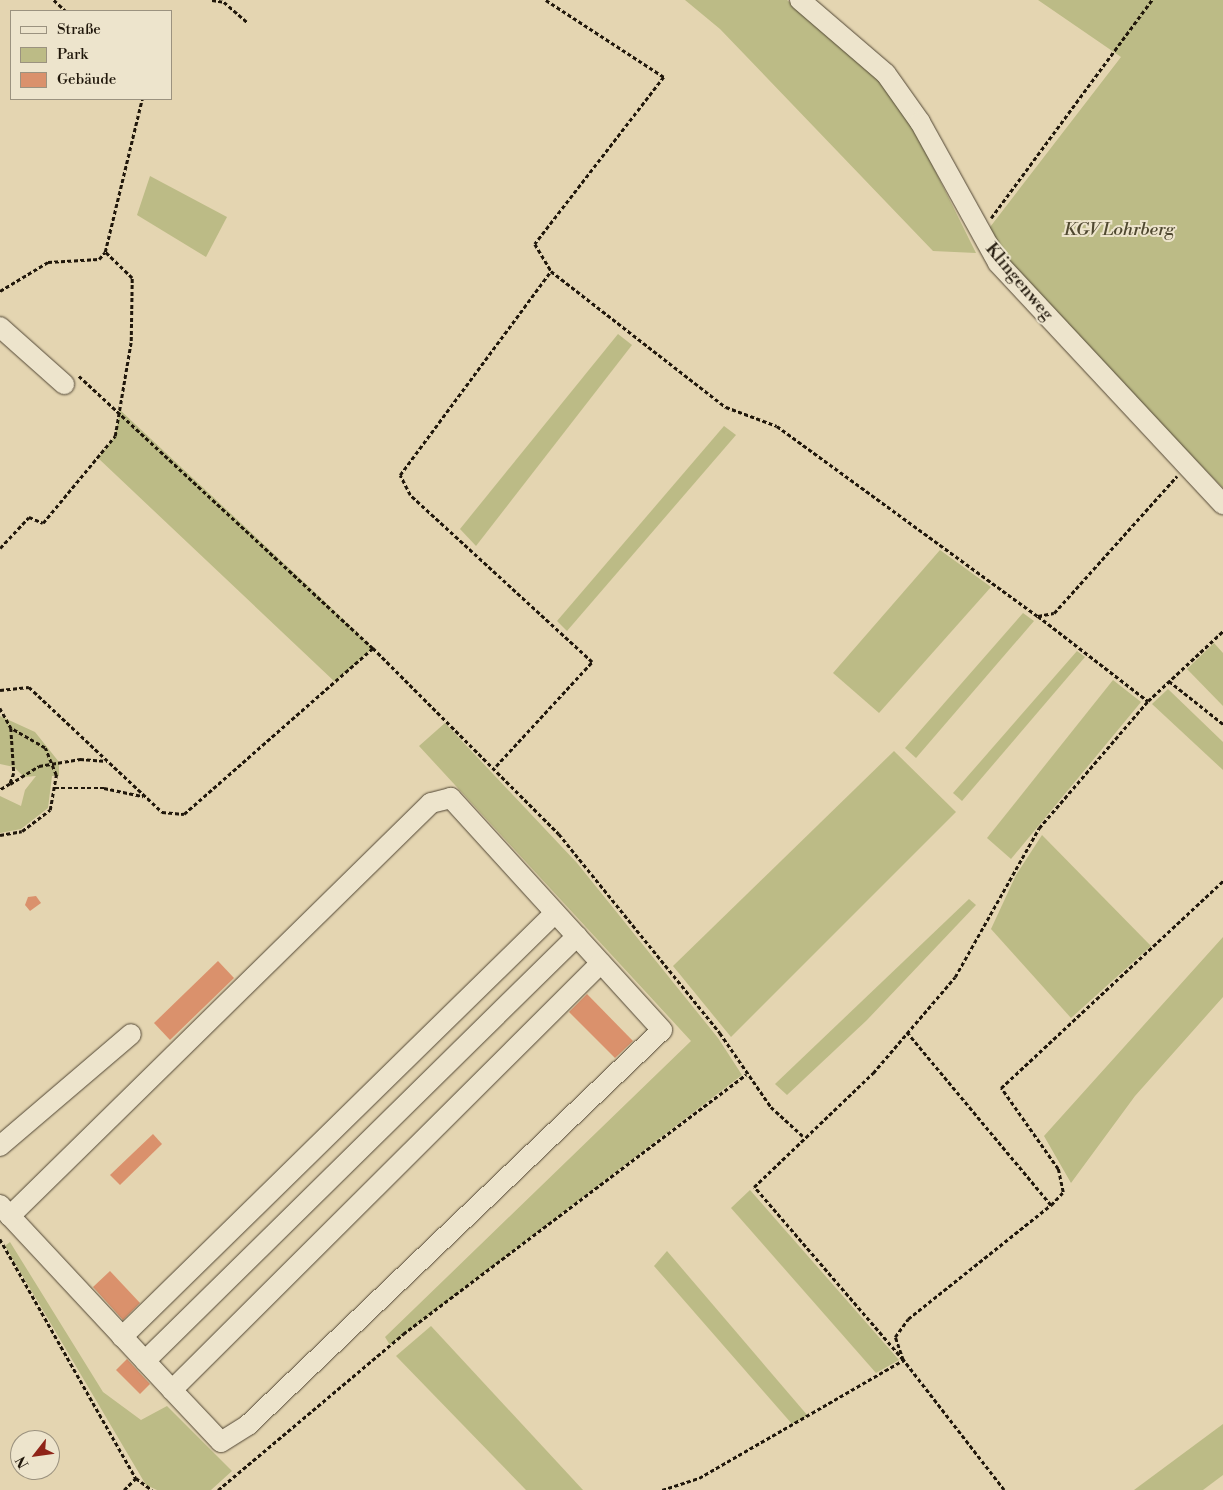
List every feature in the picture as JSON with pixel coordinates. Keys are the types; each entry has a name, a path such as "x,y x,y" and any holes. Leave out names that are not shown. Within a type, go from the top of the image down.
{"street":[{"name":"Klingenweg","path":"800,0 897,88 920,122 979,232 998,263 1186,466 1222,501"},
{"path":"0,327 69,378"},
{"path":"451,798 576,936 662,1030 248,1425 221,1442 5,1211 430,803 451,798"},
{"path":"122,1337 555,913"},
{"path":"145,1361 576,936"},
{"path":"172,1390 601,963"},
{"path":"0,1146 131,1034"}],"path":[{"path":"54,0 65,10"},
{"path":"212,0 224,2 248,23"},
{"path":"546,0 664,77 535,244 551,270 726,408 777,426 1038,616 1148,701"},
{"path":"979,232 1152,0"},
{"path":"0,291 48,262 99,259 105,252 142,100"},
{"path":"0,548 29,517 42,523 115,436 131,341 132,278 105,252"},
{"path":"496,766 592,662 410,495 400,475 551,270"},
{"path":"69,378 120,410 496,766 559,834 720,1034 746,1075 771,1108 803,1136"},
{"path":"1038,616 1054,613 1186,466"},
{"path":"1004,1490 903,1360 754,1187 803,1136 873,1073 978,943 1011,872 1039,828 1148,701 1223,630"},
{"path":"0,690 29,687 162,812 184,814 373,648"},
{"path":"1169,681 1223,724"},
{"path":"0,708 11,728 14,773 10,784"},
{"path":"0,835 22,831 50,810 54,788 52,764 45,748 11,728"},
{"path":"0,790 52,764 108,761"},
{"path":"54,788 104,788 145,796"},
{"path":"903,1360 895,1337 908,1319 1051,1205 1063,1192 1058,1168 1001,1088 1223,881"},
{"path":"907,1032 1051,1205"},
{"path":"218,1490 403,1334 746,1075"},
{"path":"0,1239 136,1478 152,1490"},
{"path":"662,1490 699,1478 903,1360"},
{"path":"124,1490 136,1478"}],"green space":[{"path":"685,0 787,0 853,55 878,79 913,126 976,253 933,251 720,29"},
{"name":"KGV Lohrberg","path":"1038,0 1223,0 1223,488 1003,261 987,231 1121,57"},
{"path":"150,176 227,217 206,257 137,215"},
{"path":"618,334 632,345 476,546 460,529"},
{"path":"120,410 373,648 335,682 98,458 115,436"},
{"path":"724,426 736,435 567,631 557,621"},
{"path":"940,550 991,587 879,713 833,673"},
{"path":"1023,613 1034,621 916,758 905,748"},
{"path":"1214,643 1223,653 1223,706 1187,669"},
{"path":"1077,651 1085,657 962,801 953,793"},
{"path":"1113,680 1141,702 1011,859 987,838"},
{"path":"1168,689 1223,742 1223,770 1152,704"},
{"path":"0,716 35,732 59,762 59,776 52,776 48,808 21,829 0,833 0,796 21,806 25,790 36,776 24,777 14,767 0,764"},
{"path":"445,723 577,863 718,1038 742,1075 390,1345 385,1337 691,1041 419,746"},
{"path":"894,751 956,812 731,1037 673,966"},
{"path":"1042,835 1151,946 1071,1018 991,929 1016,875"},
{"path":"969,899 976,905 867,1020 787,1095 775,1084"},
{"path":"1223,937 1223,997 1135,1096 1071,1183 1044,1136"},
{"path":"750,1190 899,1360 876,1373 731,1208"},
{"path":"10,1242 103,1392 141,1420 167,1406 232,1471 211,1490 157,1490 146,1485 5,1246"},
{"path":"667,1251 808,1416 792,1424 654,1266"},
{"path":"431,1326 583,1490 526,1490 396,1356"},
{"path":"1223,1424 1223,1475 1203,1490 1134,1490"}],"building":[{"path":"36,896 41,903 30,911 25,905 28,897"},
{"path":"218,961 234,978 170,1040 154,1023"},
{"path":"587,994 633,1041 615,1058 569,1012"},
{"path":"153,1134 162,1144 120,1185 110,1175"},
{"path":"110,1271 140,1303 123,1320 93,1287"},
{"path":"127,1359 150,1384 140,1394 116,1370"}]}
